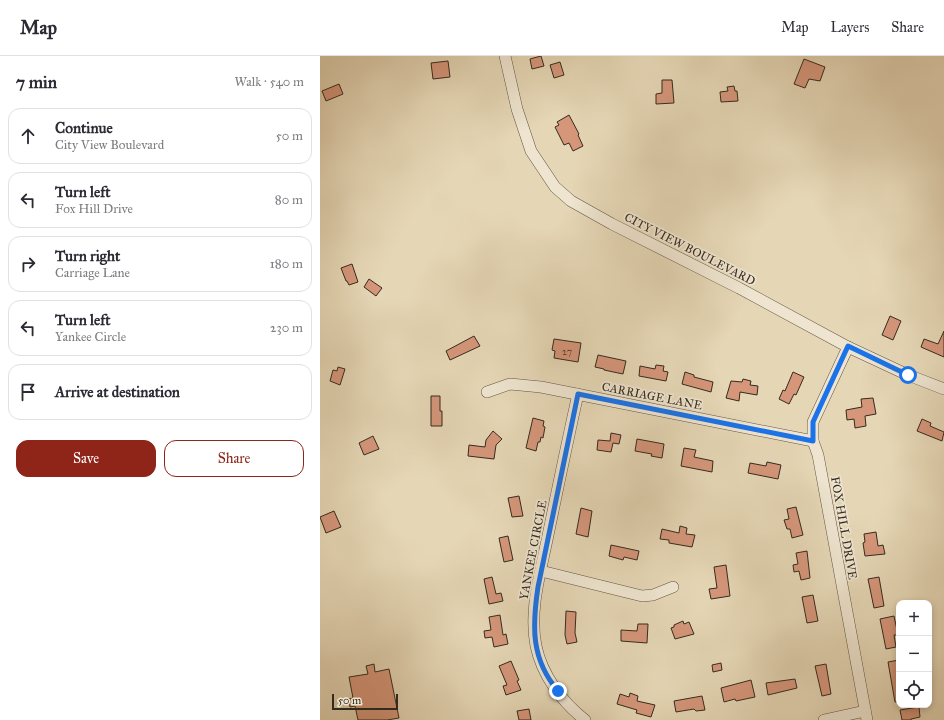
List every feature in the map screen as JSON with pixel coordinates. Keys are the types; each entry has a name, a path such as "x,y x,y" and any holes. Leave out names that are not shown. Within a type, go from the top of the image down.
{"street":[{"name":"CITY VIEW BOULEVARD","path":"505,56 517,109 531,151 555,187 571,201 612,224 744,290 848,346 908,375 944,388"},
{"name":"FOX HILL DRIVE","path":"848,346 813,422 813,441 818,455 866,716"},
{"name":"CARRIAGE LANE","path":"487,392 510,384 541,387 813,441"},
{"name":"YANKEE CIRCLE","path":"578,394 541,571 535,607 534,624 535,639 540,661 546,674 573,709 586,720"},
{"path":"541,571 642,596 653,595 673,587"},
{"path":"824,720 866,716"}],"building":[{"path":"541,56 544,66 532,69 530,59"},
{"path":"804,59 825,67 820,81 809,79 805,88 794,84"},
{"path":"448,61 450,77 433,79 431,63"},
{"path":"560,62 564,75 554,78 550,65"},
{"path":"662,80 672,80 674,103 656,104 656,94 662,93"},
{"path":"339,84 343,94 326,101 322,91"},
{"path":"734,86 735,91 737,91 738,101 721,102 720,92 728,91 727,87"},
{"path":"569,115 579,134 578,135 583,146 573,151 569,143 564,145 555,127 559,125 557,122"},
{"path":"352,264 358,282 349,285 341,268"},
{"path":"369,279 382,288 376,296 364,287"},
{"path":"890,316 901,321 893,340 882,335"},
{"path":"944,331 944,357 921,347 924,339 938,344"},
{"path":"474,336 480,346 450,360 446,351"},
{"path":"554,339 581,343 578,362 554,358 555,351 552,350"},
{"path":"598,355 626,361 623,374 595,367"},
{"path":"656,365 664,366 663,371 668,372 666,381 639,376 640,366 655,369"},
{"path":"338,367 345,369 340,385 330,381 333,370 337,371"},
{"path":"685,372 694,375 694,377 713,382 711,392 682,384"},
{"path":"793,372 804,377 796,395 794,394 789,404 779,399 783,390 785,391"},
{"path":"743,379 751,381 750,385 758,386 757,395 740,392 739,401 726,398 731,381 742,382"},
{"path":"431,396 440,396 442,426 431,426"},
{"path":"873,398 876,414 865,416 866,426 855,428 854,419 847,420 846,410 862,407 861,399"},
{"path":"533,418 544,421 543,426 545,427 543,438 541,437 540,442 538,442 536,451 526,448"},
{"path":"922,419 931,423 930,426 944,432 942,441 917,431"},
{"path":"493,431 502,439 496,445 494,459 468,456 469,445 485,447 486,440"},
{"path":"611,433 621,435 619,444 613,443 611,452 597,450 598,440 610,441"},
{"path":"373,436 379,449 364,455 359,443"},
{"path":"637,439 664,444 662,458 651,456 652,454 635,451"},
{"path":"684,448 696,450 694,457 713,461 712,472 681,466"},
{"path":"767,462 781,465 778,479 748,473 750,463 766,466"},
{"path":"519,496 523,516 512,517 508,498"},
{"path":"796,507 803,535 792,538 790,529 787,529 784,520 789,519 787,509"},
{"path":"581,508 592,511 588,537 576,534"},
{"path":"334,511 341,527 326,533 320,517"},
{"path":"680,526 687,528 686,534 695,535 692,547 669,543 669,540 660,539 662,529 679,533"},
{"path":"876,532 878,546 883,545 885,554 865,556 863,543 865,542 864,534"},
{"path":"508,536 513,560 504,562 499,538"},
{"path":"611,545 639,551 637,560 624,557 623,560 609,556"},
{"path":"807,551 810,578 801,580 799,571 794,572 793,565 798,564 796,553"},
{"path":"726,565 730,596 711,599 709,589 717,588 714,567"},
{"path":"492,577 496,594 501,593 503,601 489,604 484,579"},
{"path":"879,577 884,606 874,608 868,579"},
{"path":"813,595 818,621 807,623 802,597"},
{"path":"566,611 576,612 575,633 577,642 567,644 565,635"},
{"path":"500,615 503,635 506,634 508,644 494,647 492,637 485,638 484,631 491,630 489,617"},
{"path":"894,616 896,626 896,635 894,635 896,647 886,649 880,619"},
{"path":"683,621 684,624 689,622 694,634 675,639 671,628"},
{"path":"638,624 648,624 647,643 621,641 621,630 637,631"},
{"path":"511,661 519,680 517,681 521,690 506,695 503,686 507,685 499,666"},
{"path":"896,661 896,702 895,702 888,662"},
{"path":"721,663 722,670 713,672 712,665"},
{"path":"374,664 375,672 389,669 399,718 387,720 358,720 355,706 350,707 349,699 353,698 349,677 368,674 366,666"},
{"path":"826,664 831,694 822,696 815,666"},
{"path":"795,679 797,688 768,695 766,683"},
{"path":"751,680 755,697 736,701 735,699 724,702 721,688"},
{"path":"630,693 638,696 637,701 655,705 651,717 636,713 637,710 617,704 620,694 629,697"},
{"path":"702,696 705,710 696,711 694,709 676,712 674,701"},
{"path":"919,708 920,717 911,720 902,720 900,710"},
{"path":"529,709 531,720 519,720 517,711"}],"route":[{"path":"558,691 550,681 540,661 535,639 534,617 538,587 578,394 813,441 813,422 848,346 908,375"}]}
